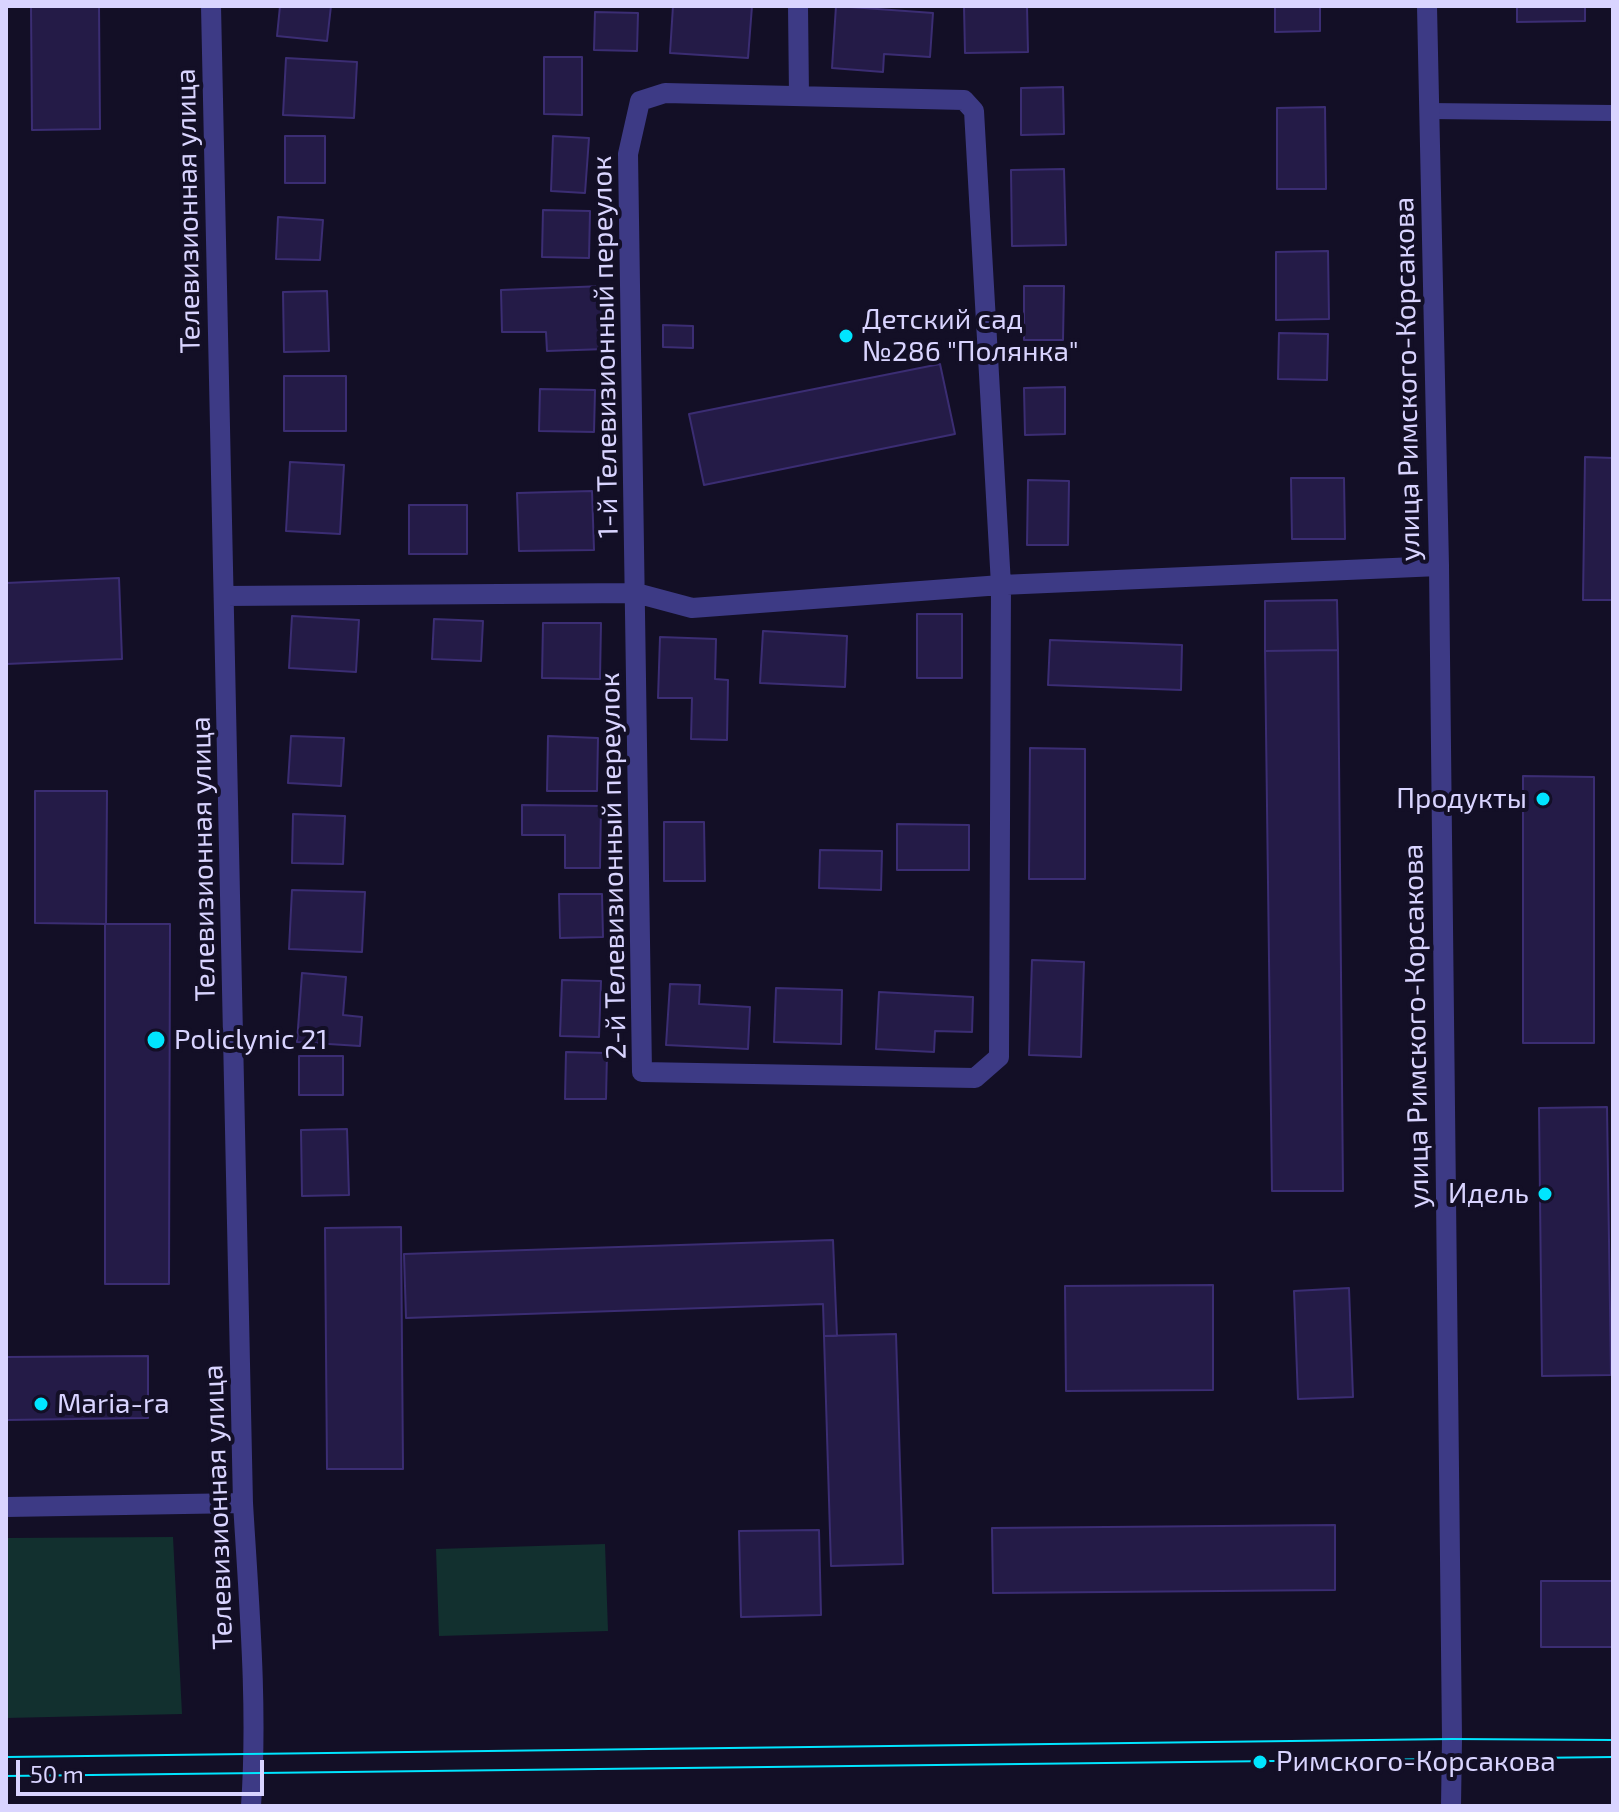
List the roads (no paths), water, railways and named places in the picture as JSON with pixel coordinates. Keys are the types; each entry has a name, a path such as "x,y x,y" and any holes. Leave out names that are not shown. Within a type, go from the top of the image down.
{"street":[{"name":"Телевизионная улица","path":"211,6 243,1503 253,1773 251,1806"},
{"path":"798,6 799,96"},
{"name":"улица Римского-Корсакова","path":"1427,6 1439,566 1451,1806"},
{"name":"1-й Телевизионный переулок","path":"636,593 628,154 640,101 665,93 964,100 974,111 1001,585"},
{"path":"225,596 636,593 692,608 1001,585 1439,566"},
{"name":"2-й Телевизионный переулок","path":"636,593 642,1072 975,1078 999,1057 1001,585"},
{"path":"6,1507 243,1503"}],"lane":[{"path":"1429,111 1613,113"}],"tram line":[{"path":"6,1757 1452,1739 1613,1740"},
{"path":"6,1776 1613,1757"}],"place":[{"name":"Детский сад №286 \"Полянка\"","path":"846,336"},
{"name":"Продукты","path":"1543,799"},
{"name":"Policlynic 21","path":"156,1040"},
{"name":"Идель","path":"1545,1194"},
{"name":"Maria-ra","path":"41,1404"},
{"name":"Римского-Корсакова","path":"1260,1762"}]}
